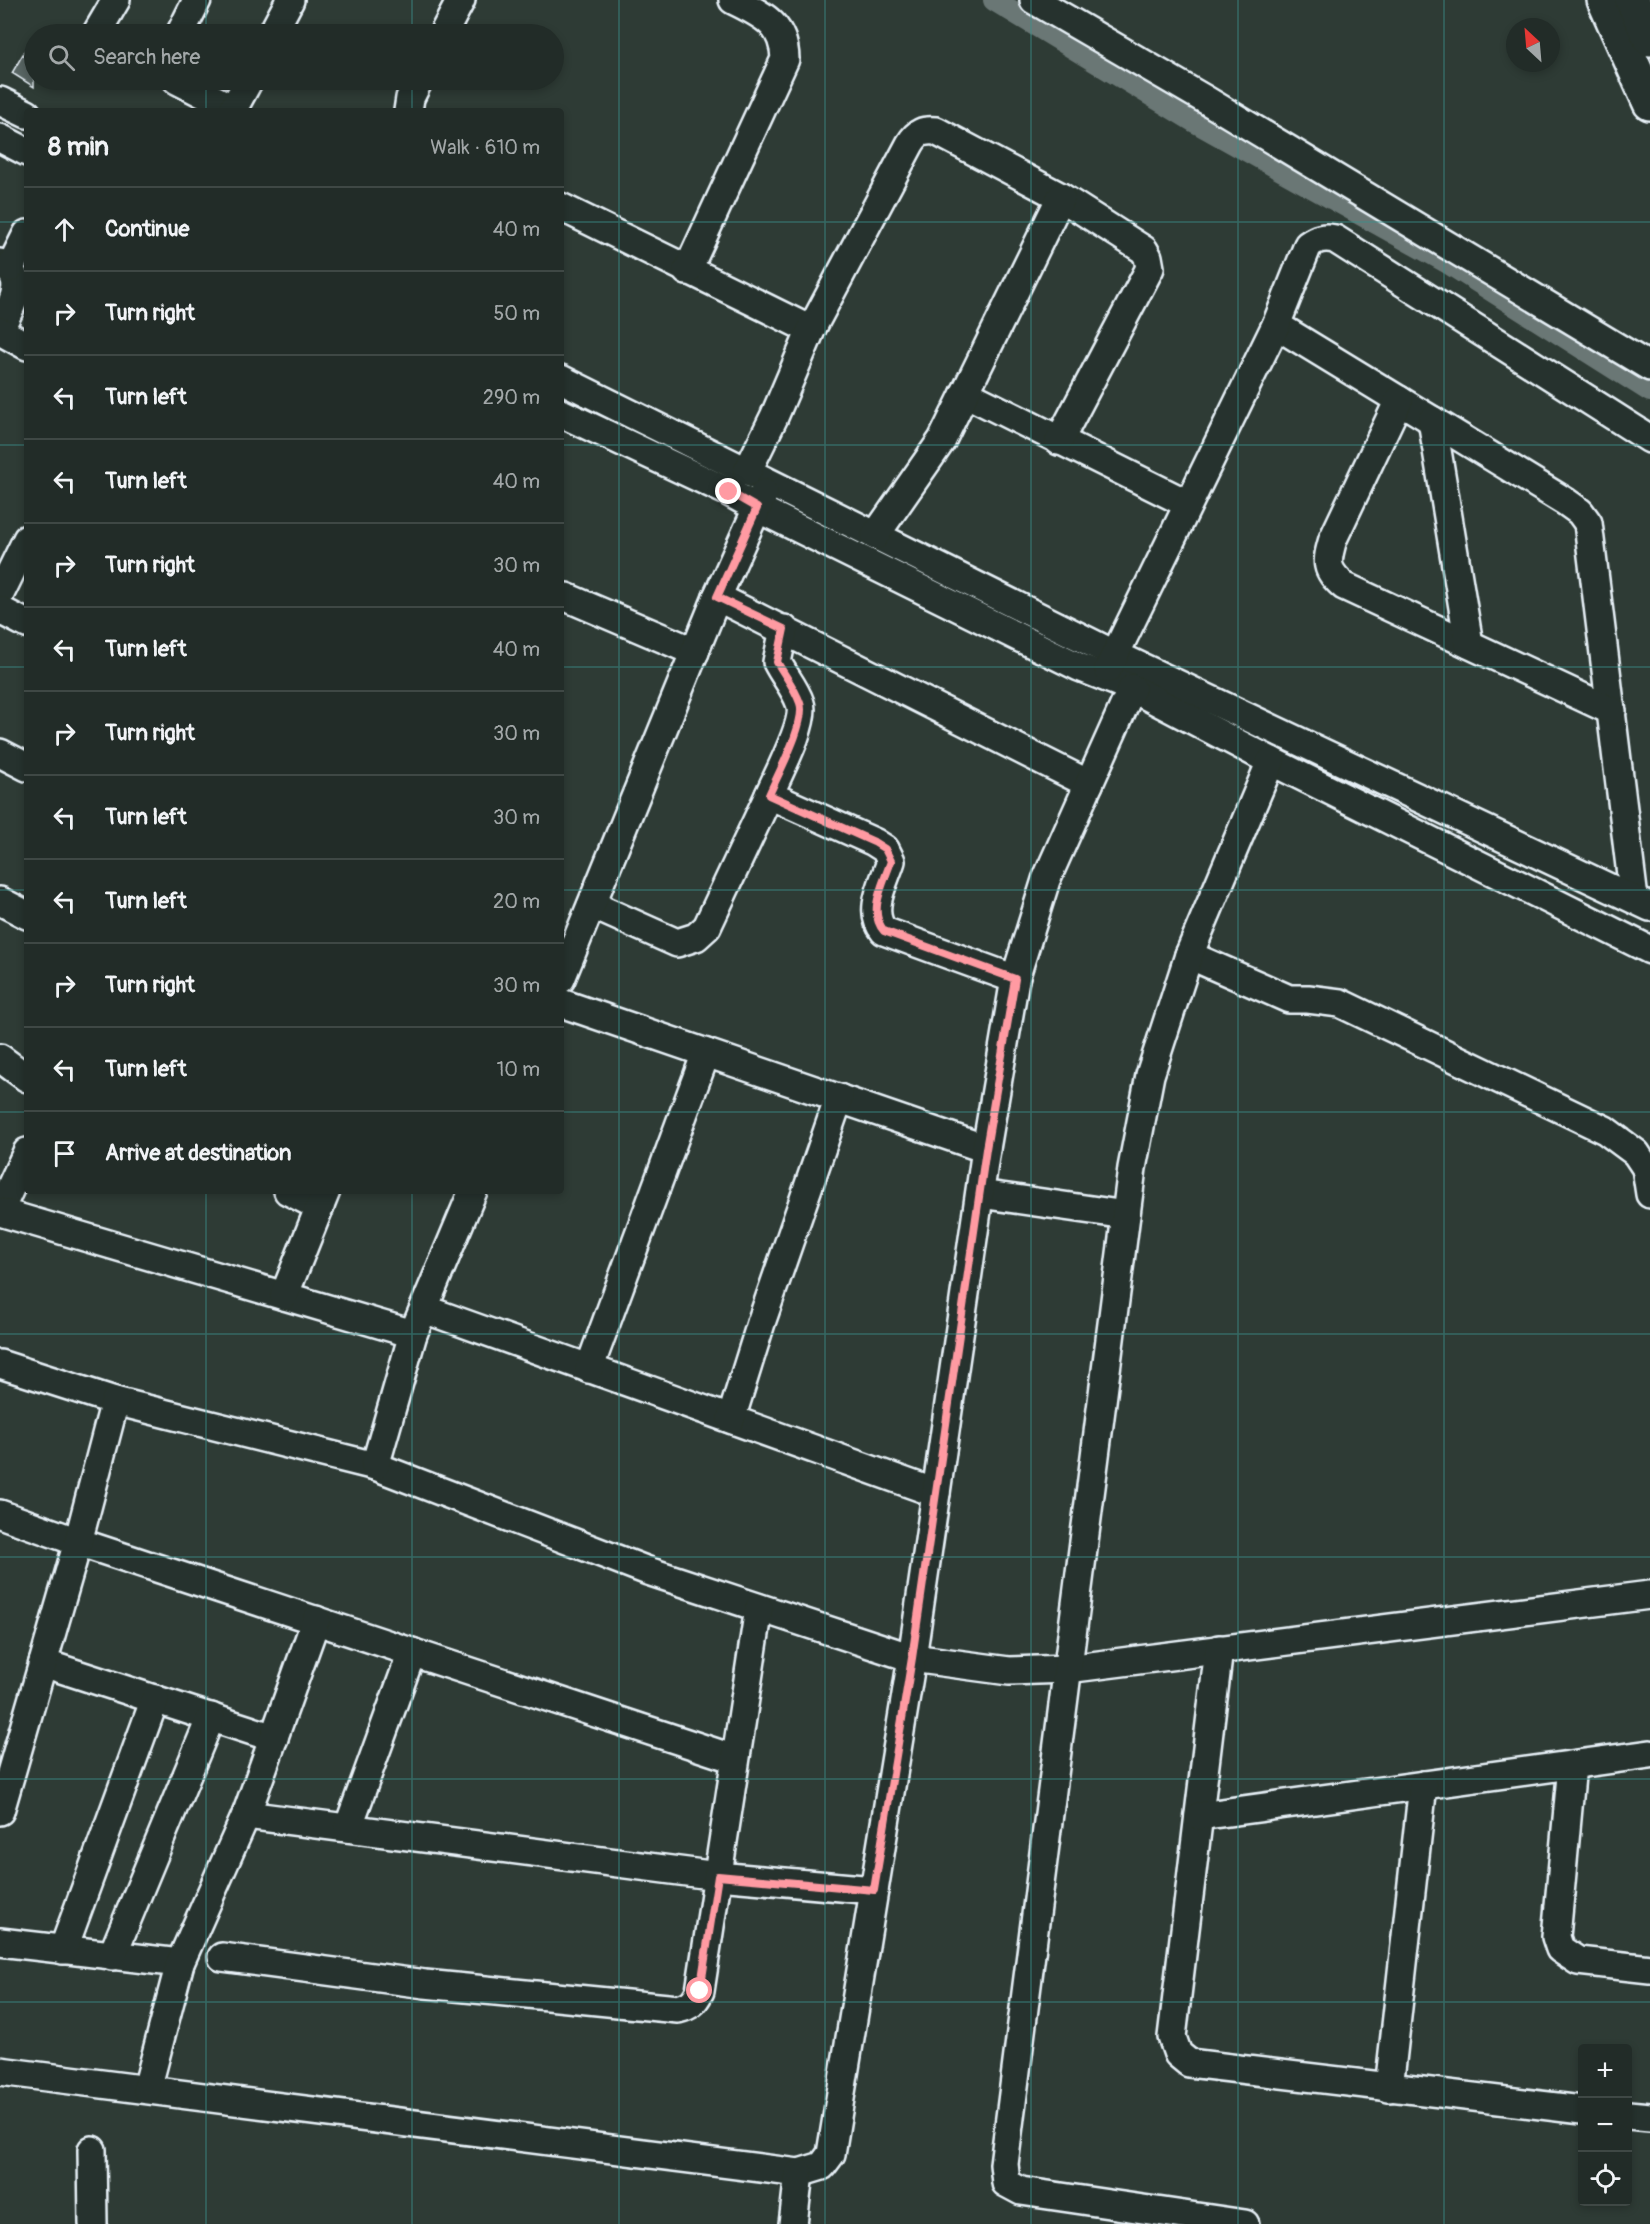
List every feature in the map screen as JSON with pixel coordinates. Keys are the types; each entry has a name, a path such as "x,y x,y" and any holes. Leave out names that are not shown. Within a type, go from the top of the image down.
{"main road":[{"path":"1604,0 1650,103"},
{"path":"1632,0 1650,39"}],"street":[{"path":"102,24 116,0"},
{"path":"185,24 197,0"},
{"path":"277,24 290,0"},
{"path":"448,24 461,0"},
{"path":"687,271 786,59 785,43 766,17 733,0"},
{"path":"1034,0 1206,100 1650,367"},
{"path":"195,90 228,108"},
{"path":"233,108 243,90"},
{"path":"408,108 414,90"},
{"path":"0,101 24,113"},
{"path":"564,973 717,597 757,508 758,477 774,417 811,330 910,144 923,130 936,131 1061,197 1144,250 1148,257 1150,268 1059,441"},
{"path":"0,138 24,150"},
{"path":"875,536 942,440 1061,197"},
{"path":"564,209 811,330"},
{"path":"1109,666 1276,325 1308,245 1324,237 1335,239 1650,439"},
{"path":"24,238 5,266 15,276 16,290 0,330 24,344"},
{"path":"1276,325 1566,502 1580,512 1588,523 1611,711 1642,903"},
{"path":"564,380 875,536 1109,666 1642,903"},
{"path":"964,393 1188,504"},
{"path":"1400,400 1333,539 1327,558 1330,573 1344,586 1611,711"},
{"path":"564,414 729,492 1079,667 1109,666 1132,688 1271,761 1650,950"},
{"path":"1432,420 1469,644"},
{"path":"2,584 24,544"},
{"path":"717,597 1089,784"},
{"path":"564,600 695,652"},
{"path":"0,610 24,622"},
{"path":"592,905 677,943 696,937 707,927 800,723 802,710 777,662 784,629"},
{"path":"0,2071 800,2173 822,2166 831,2154 912,1658 986,1149 1015,979 1046,880 1132,688"},
{"path":"0,753 24,765"},
{"path":"1245,2224 1020,2191 1006,2183 1004,2164 1132,1168 1150,1076 1190,955 1271,761"},
{"path":"769,795 885,849 891,861 875,910 878,924 884,931 1015,979"},
{"path":"1190,955 1288,999 1340,1003 1605,1130 1636,1153 1646,1168 1650,1194"},
{"path":"564,1004 986,1149"},
{"path":"589,1368 706,1053"},
{"path":"0,1058 24,1076"},
{"path":"731,1419 761,1323 838,1098"},
{"path":"24,1159 0,1211 413,1334"},
{"path":"284,1296 323,1199 301,1194"},
{"path":"375,1466 413,1334 472,1194"},
{"path":"980,1194 1126,1215"},
{"path":"424,1309 936,1493"},
{"path":"0,1364 115,1401 375,1466 648,1571 912,1658 1009,1671 1067,1669 1650,1595"},
{"path":"0,1811 78,1542 115,1401"},
{"path":"0,1514 78,1542 735,1759"},
{"path":"222,1957 425,1984 678,2009 690,2006 695,2002 700,1991 759,1608"},
{"path":"147,2089 180,1963 246,1815 316,1620"},
{"path":"1219,1649 1172,2037 1178,2055 1189,2063 1578,2110"},
{"path":"348,1828 412,1652"},
{"path":"43,1663 274,1738"},
{"path":"63,1950 155,1699"},
{"path":"112,1956 211,1717"},
{"path":"1199,1816 1650,1754"},
{"path":"1572,1765 1556,1937 1560,1950 1578,1961 1650,1969"},
{"path":"1389,2088 1423,1785"},
{"path":"246,1815 718,1876 874,1890"},
{"path":"0,1942 180,1963"},
{"path":"1632,2115 1650,2117"},
{"path":"92,2150 93,2224"},
{"path":"793,2224 800,2173"}],"building":[{"path":"24,52 24,81 12,73"}],"waterway":[{"path":"994,0 1197,123 1448,263 1650,391"}],"route":[{"path":"700,1991 718,1876 874,1890 912,1658 986,1149 1015,979 884,931 878,924 875,910 891,861 885,849 769,795 800,723 802,710 801,703 787,676 777,662 784,629 717,597 757,508 729,492"}]}
